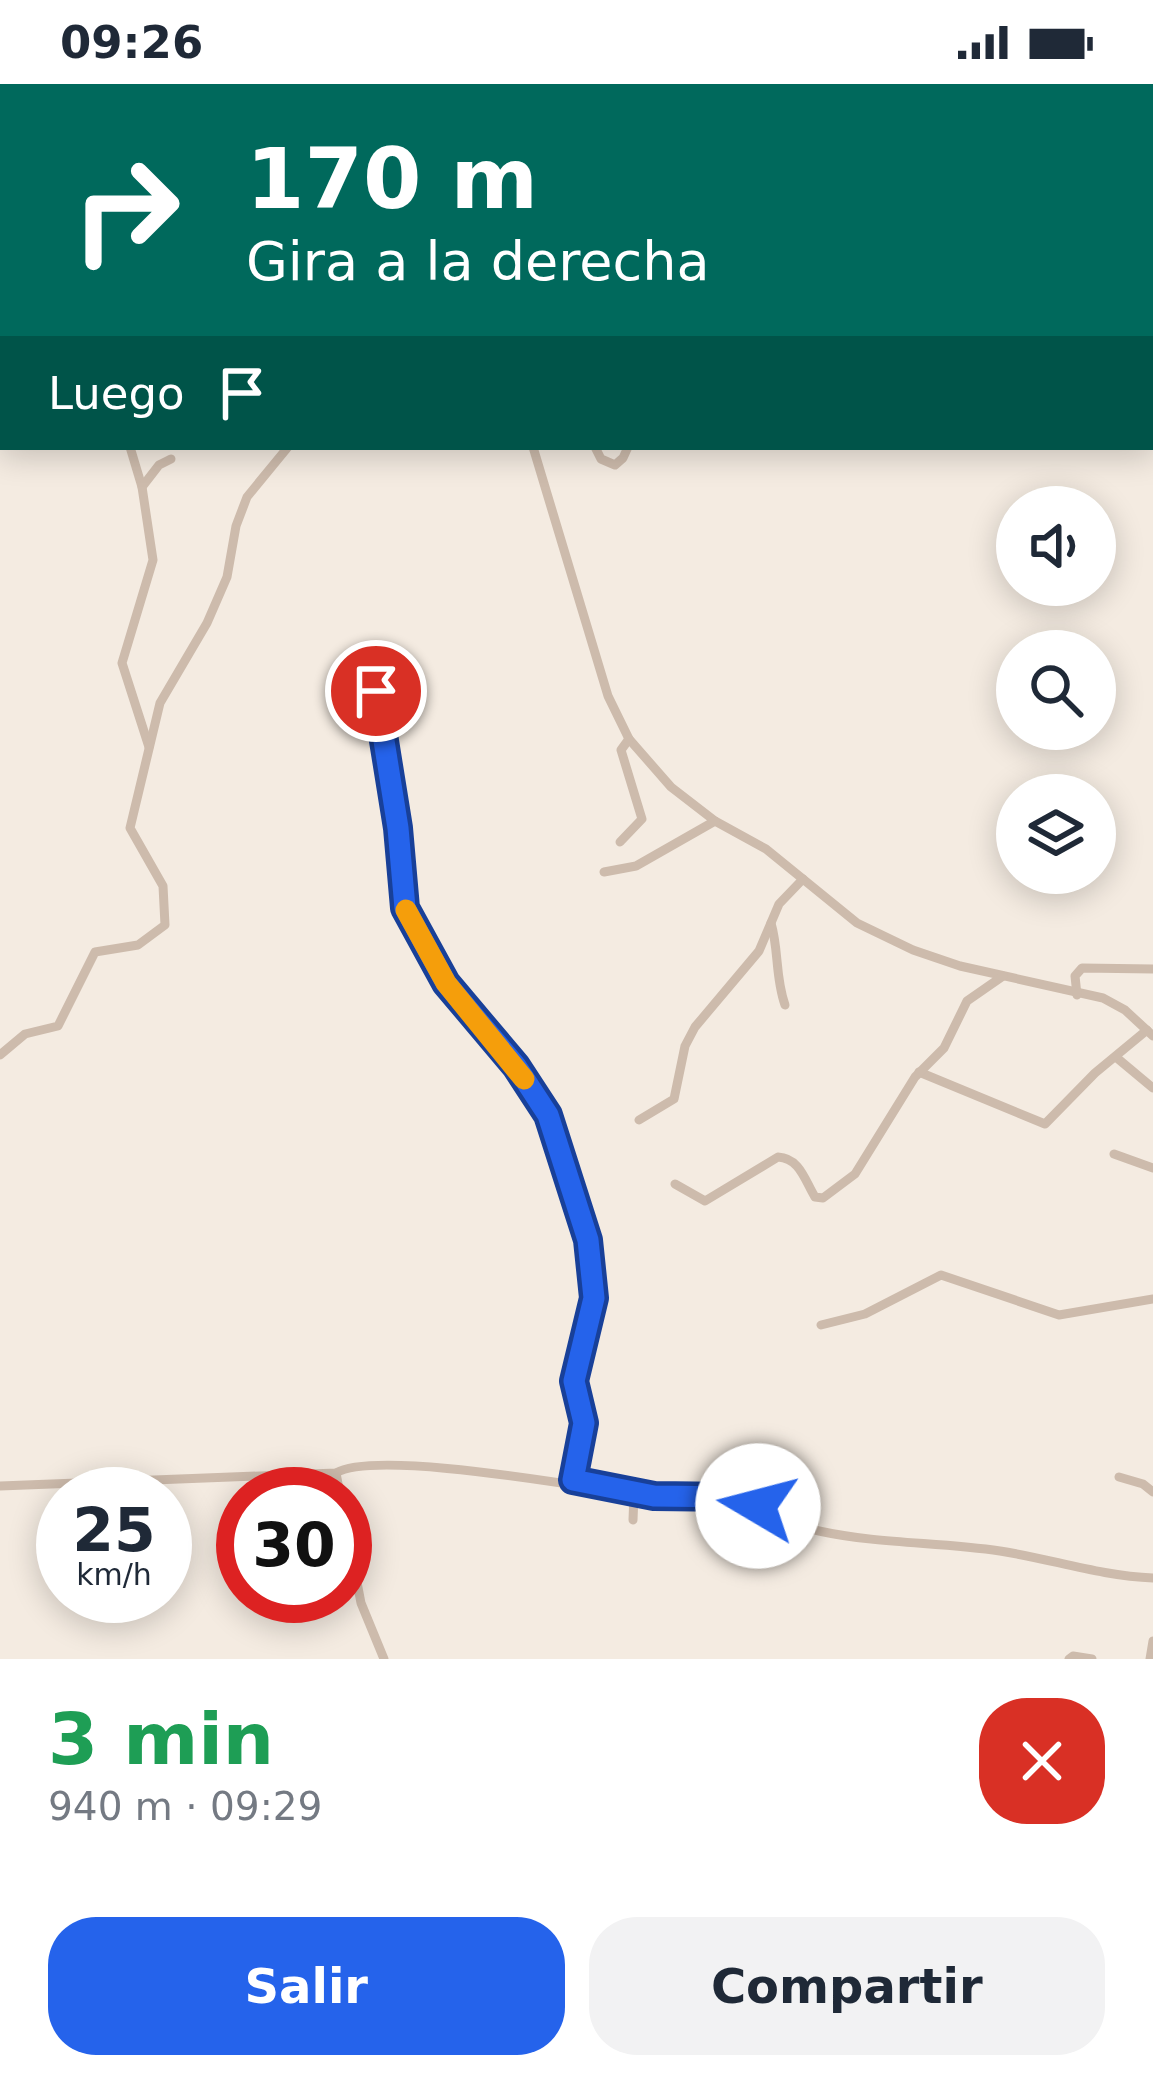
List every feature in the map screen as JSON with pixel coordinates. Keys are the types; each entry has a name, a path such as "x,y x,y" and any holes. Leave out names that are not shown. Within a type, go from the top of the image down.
{"street":[{"path":"131,450 153,560 122,663 149,747"},
{"path":"0,1055 25,1034 58,1026 95,952 139,945 165,925 164,886 130,828 160,703 207,623 227,577 236,526 247,497 286,450"},
{"path":"534,450 608,696 629,739 671,787 716,821 766,849 857,923 913,950 1103,998 1126,1010 1150,1033 1095,1073 1045,1124 919,1072"},
{"path":"596,450 601,459 615,465 626,450"},
{"path":"142,487 159,464 171,459"},
{"path":"355,664 381,705 405,908 446,983 516,1066 548,1115 585,1227 594,1298 574,1381 584,1423 572,1475 577,1484"},
{"path":"620,842 642,819 620,750 629,739"},
{"path":"604,872 636,866 716,821"},
{"path":"639,1120 674,1099 685,1046 695,1027 759,951 779,904 803,879"},
{"path":"771,922 784,1005"},
{"path":"1077,995 1075,976 1082,968 1153,969"},
{"path":"675,1184 705,1201 785,1157 795,1162 815,1197 823,1198 855,1174 919,1072 944,1048 967,1001 1003,976"},
{"path":"1118,1058 1153,1088"},
{"path":"1114,1154 1153,1168"},
{"path":"821,1325 865,1314 940,1275 1058,1315 1151,1300"},
{"path":"1143,1312 1151,1300"},
{"path":"348,1467 471,1471 634,1494 737,1497 796,1526 832,1534 1000,1551 1076,1570 1153,1578"},
{"path":"0,1486 216,1478"},
{"path":"1119,1478 1153,1492"},
{"path":"629,1522 634,1494"},
{"path":"370,1623 384,1659"},
{"path":"1150,1659 1153,1641"},
{"path":"1069,1659 1092,1659"}],"slow traffic":[{"path":"406,910 446,983 524,1079"}],"route":[{"path":"376,691 398,828 405,908 446,983 516,1066 548,1115 588,1240 594,1298 574,1381 584,1423 573,1480 634,1494 737,1497 758,1506"}]}
